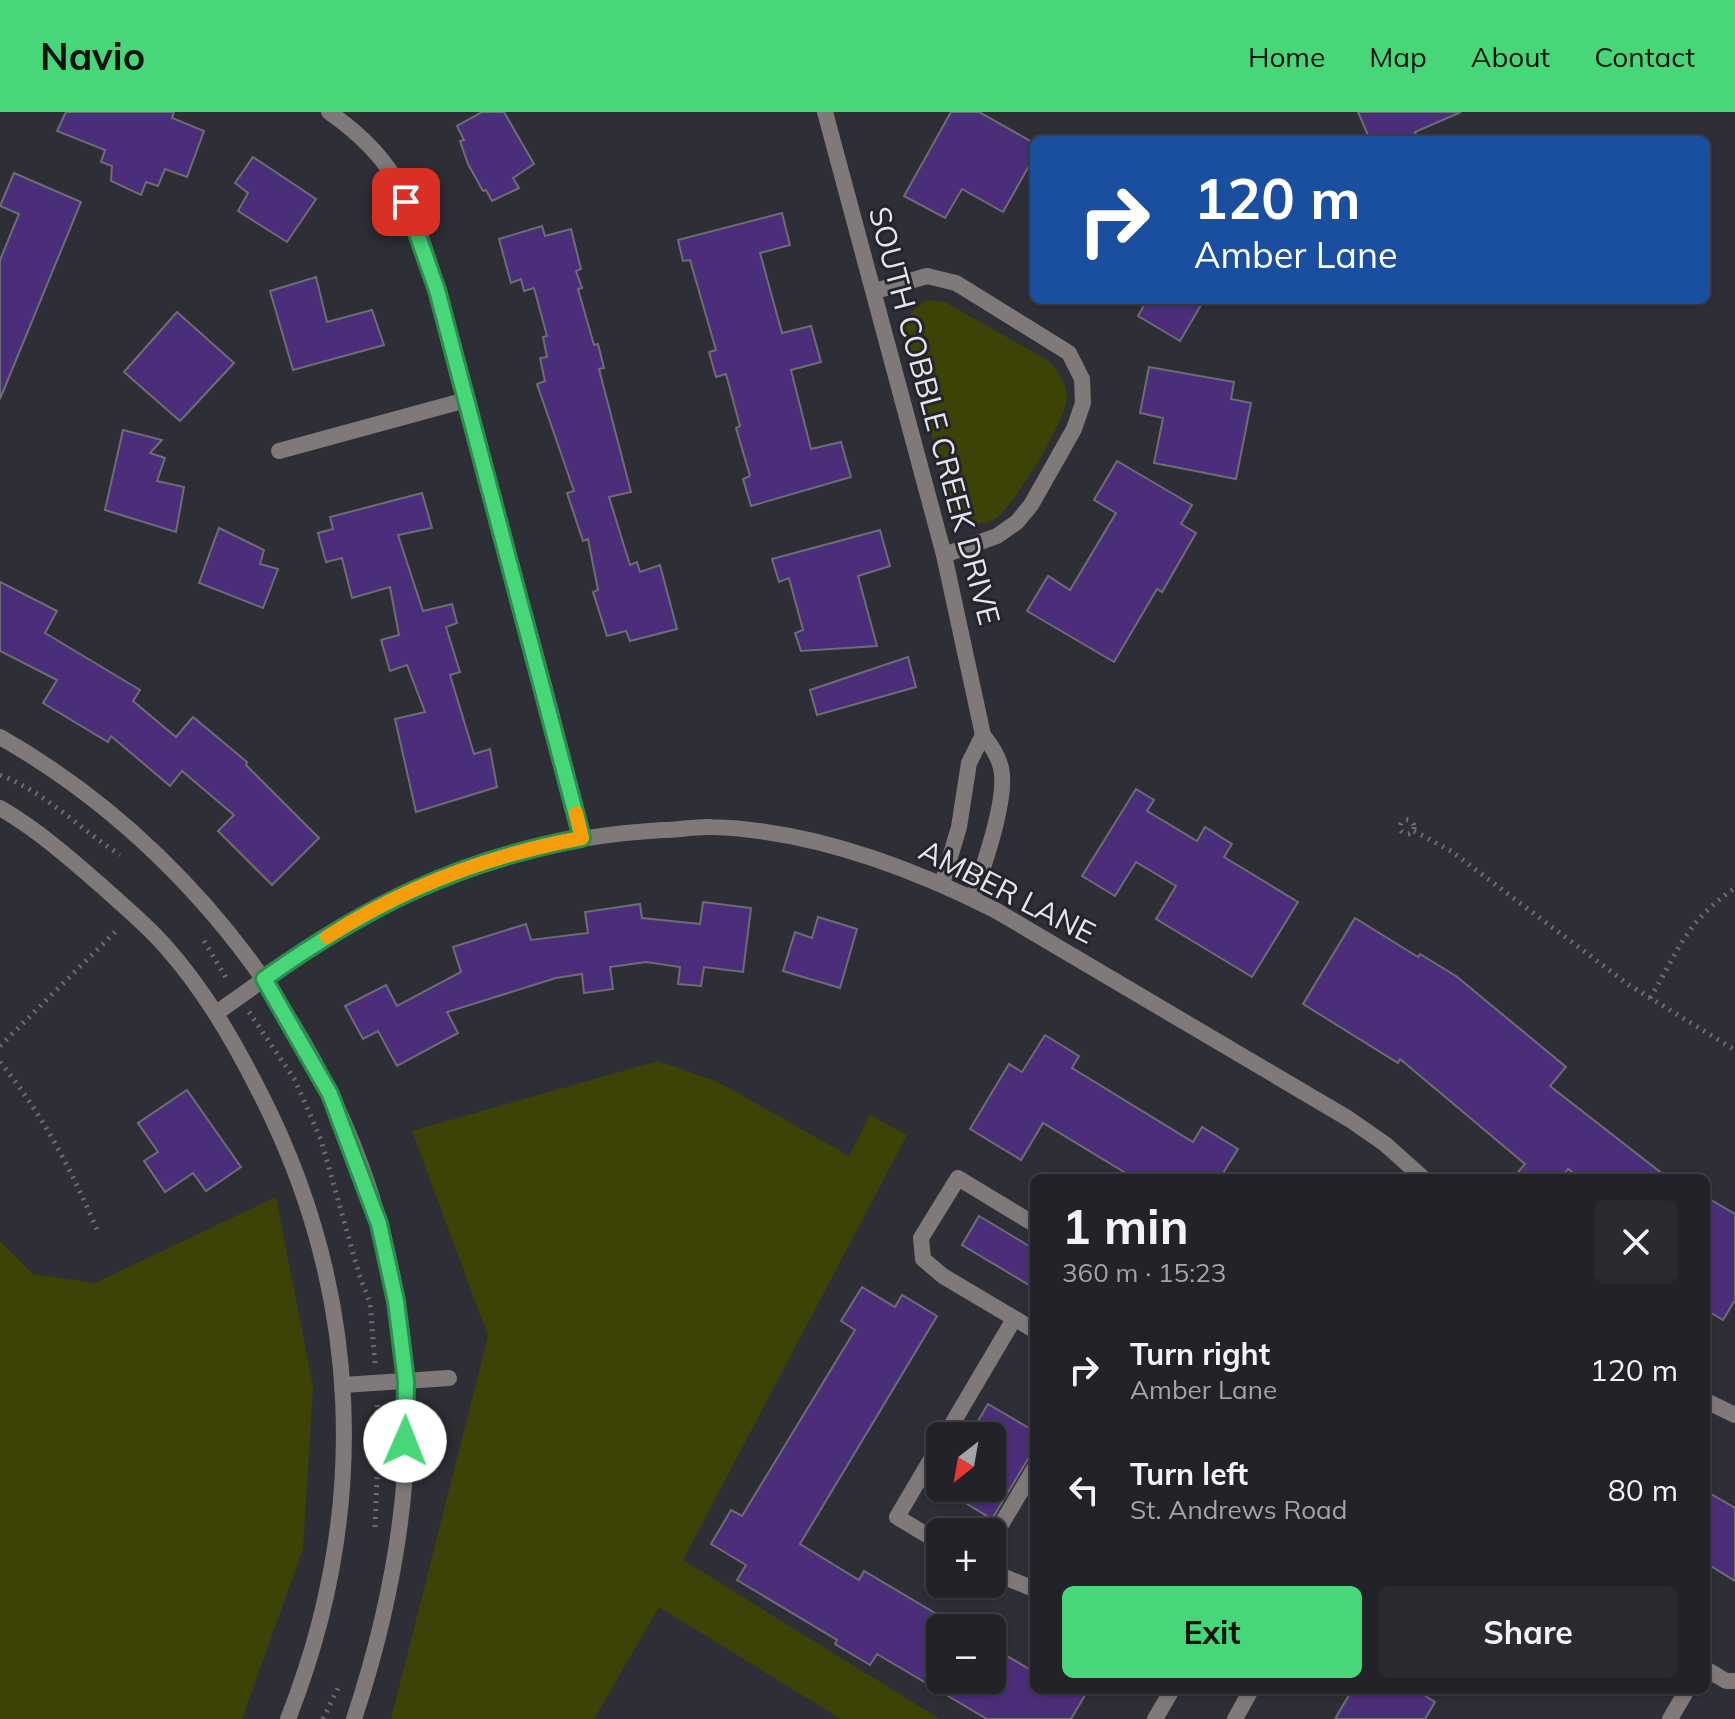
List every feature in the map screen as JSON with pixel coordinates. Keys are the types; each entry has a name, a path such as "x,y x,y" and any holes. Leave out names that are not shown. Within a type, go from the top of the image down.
{"street":[{"path":"329,112 374,152 397,182 415,221 437,290 582,838"},
{"name":"SOUTH COBBLE CREEK DRIVE","path":"825,112 944,555 983,735 996,753 1002,772 991,840 972,898"},
{"path":"875,291 927,276 956,283 1069,353 1082,379 1083,403 1074,429 1031,505 1017,522 997,536 944,555"},
{"path":"279,451 466,400"},
{"path":"942,884 959,827 969,763 983,735"},
{"path":"0,737 90,795 167,862 218,917 264,979 330,1094 354,1152 379,1224 396,1301 406,1381 403,1502 392,1578 374,1658 354,1719"},
{"path":"0,808 74,861 168,949 216,1013 274,1120 302,1186 323,1255 338,1327 343,1385 342,1480 336,1547 323,1615 288,1719"},
{"name":"AMBER LANE","path":"216,1013 365,913 429,882 497,857 582,838 711,827 769,834 847,851 942,884 972,898 1349,1119 1385,1144 1419,1174"},
{"path":"1030,1222 958,1178 921,1238 923,1259 943,1276 1030,1328"},
{"path":"953,1422 1014,1319"},
{"path":"343,1385 449,1378"},
{"path":"1710,1403 1735,1415"},
{"path":"926,1468 897,1517 926,1535"},
{"path":"1005,1518 1030,1476"},
{"path":"1006,1578 1030,1587"},
{"path":"1710,1671 1726,1681 1735,1681"},
{"path":"1155,1719 1170,1694"},
{"path":"1235,1719 1249,1694"},
{"path":"1670,1719 1685,1694"}],"path":[{"path":"0,775 25,784 58,805 98,842 128,860"},
{"path":"1414,831 1451,851 1589,956 1650,998 1735,1050"},
{"path":"1650,998 1683,938 1708,906 1735,888"},
{"path":"0,1046 133,914"},
{"path":"201,933 214,960"},
{"path":"263,1034 295,1080 321,1140 370,1303 374,1341"},
{"path":"0,1062 35,1108 64,1158 98,1232"},
{"path":"375,1531 379,1432"},
{"path":"323,1719 343,1677"}],"green space":[{"path":"928,300 945,302 1049,361 1066,390 1066,405 1051,440 1015,497 1004,511 988,522 965,523 951,508 904,334 911,313"},
{"path":"658,1061 718,1082 849,1156 870,1115 907,1135 683,1560 940,1719 841,1719 659,1607 594,1719 391,1719 488,1336 412,1131"},
{"path":"276,1197 313,1387 303,1549 242,1719 0,1719 0,1241 33,1274 95,1283"}],"building":[{"path":"66,112 174,112 172,118 204,131 187,177 165,169 158,186 146,182 141,195 111,181 112,166 101,162 105,150 57,131"},
{"path":"482,112 504,112 534,164 513,178 519,188 492,201 468,164 460,141 464,140 457,126"},
{"path":"951,112 979,112 1030,141 1030,164 1003,212 962,189 945,218 904,196"},
{"path":"1358,112 1461,112 1415,132 1416,136 1368,136"},
{"path":"253,157 316,199 287,242 238,211 248,193 235,183"},
{"path":"14,173 81,202 0,399 0,260 19,214 0,206"},
{"path":"782,213 790,245 760,253 782,333 811,326 821,362 791,370 811,449 841,442 851,477 751,506 743,479 750,476 736,428 740,426 726,374 716,377 709,352 716,350 690,260 683,261 678,240"},
{"path":"542,226 545,236 571,229 581,269 576,271 582,288 578,289 594,345 598,344 604,368 599,369 631,492 609,497 630,565 637,562 640,572 660,565 677,629 630,641 626,631 607,636 593,592 598,590 588,539 583,541 567,493 574,491 537,384 545,381 540,358 547,357 543,337 547,336 534,288 524,291 521,279 511,283 499,239"},
{"path":"316,277 327,322 372,310 384,345 293,370 270,291"},
{"path":"1145,304 1202,304 1180,341 1138,316"},
{"path":"177,312 234,363 180,421 124,372"},
{"path":"1149,367 1234,382 1231,399 1251,403 1236,479 1154,463 1163,418 1140,413"},
{"path":"123,430 162,440 150,453 165,458 157,481 184,487 176,532 105,510"},
{"path":"1117,461 1192,505 1181,524 1196,533 1162,592 1157,589 1114,662 1027,611 1048,576 1070,590 1116,513 1094,500"},
{"path":"422,493 432,528 398,535 423,611 452,604 457,623 446,627 460,672 450,675 474,754 490,749 497,787 416,812 395,719 425,712 407,665 390,671 381,640 399,635 390,587 352,598 342,558 326,562 318,533 333,529 330,517"},
{"path":"219,528 264,550 260,564 278,569 263,608 199,583"},
{"path":"880,530 890,566 858,576 877,646 801,651 795,633 803,630 789,578 779,582 772,559"},
{"path":"0,582 57,611 45,633 140,690 133,701 176,737 193,717 247,762 246,765 319,838 272,885 218,831 234,815 182,771 170,786 111,736 108,742 43,703 57,680 0,651"},
{"path":"908,657 916,687 817,715 810,690"},
{"path":"1136,789 1154,800 1147,811 1197,841 1205,827 1232,844 1224,857 1298,902 1252,977 1156,919 1176,886 1136,862 1115,896 1082,876"},
{"path":"703,902 751,908 743,972 704,967 701,986 678,984 680,967 646,962 610,967 613,989 584,993 582,974 556,978 447,1012 458,1033 397,1066 378,1031 363,1039 345,1006 386,985 397,1006 461,972 453,947 526,924 531,940 588,933 585,912 640,904 642,918 700,924"},
{"path":"818,917 857,929 840,988 783,971 795,932 812,938"},
{"path":"1355,918 1418,957 1420,954 1456,976 1566,1067 1550,1086 1663,1174 1575,1174 1568,1169 1564,1174 1516,1174 1525,1164 1400,1059 1398,1063 1303,1004"},
{"path":"1045,1035 1079,1056 1072,1068 1193,1142 1202,1127 1238,1149 1222,1174 1127,1174 1043,1123 1021,1160 970,1129 1009,1064 1022,1072"},
{"path":"187,1090 241,1167 206,1191 193,1173 165,1192 144,1161 158,1152 138,1123"},
{"path":"1710,1199 1735,1214 1735,1300 1723,1320 1710,1312"},
{"path":"979,1216 1030,1247 1030,1286 962,1245"},
{"path":"862,1287 895,1307 902,1295 937,1316 800,1544 859,1580 864,1571 937,1614 926,1614 926,1683 877,1654 870,1665 835,1644 837,1640 737,1580 746,1565 711,1544 731,1510 742,1516 855,1330 841,1321"},
{"path":"988,1404 1030,1429 1030,1456 1006,1496 1006,1422 977,1422"},
{"path":"1710,1493 1735,1508 1735,1581 1710,1565"},
{"path":"964,1502 1002,1502 990,1518"},
{"path":"1006,1655 1030,1670 1030,1694 1086,1694 1071,1719 987,1719 945,1694 1006,1694"},
{"path":"1350,1694 1422,1694 1435,1702 1425,1719 1335,1719"}],"slow traffic":[{"path":"327,937 365,913 458,870 497,857 582,838 576,813"}],"route":[{"path":"405,1441 406,1381 396,1301 379,1224 330,1094 264,979 365,913 429,882 497,857 582,838 437,290 406,202"}]}
